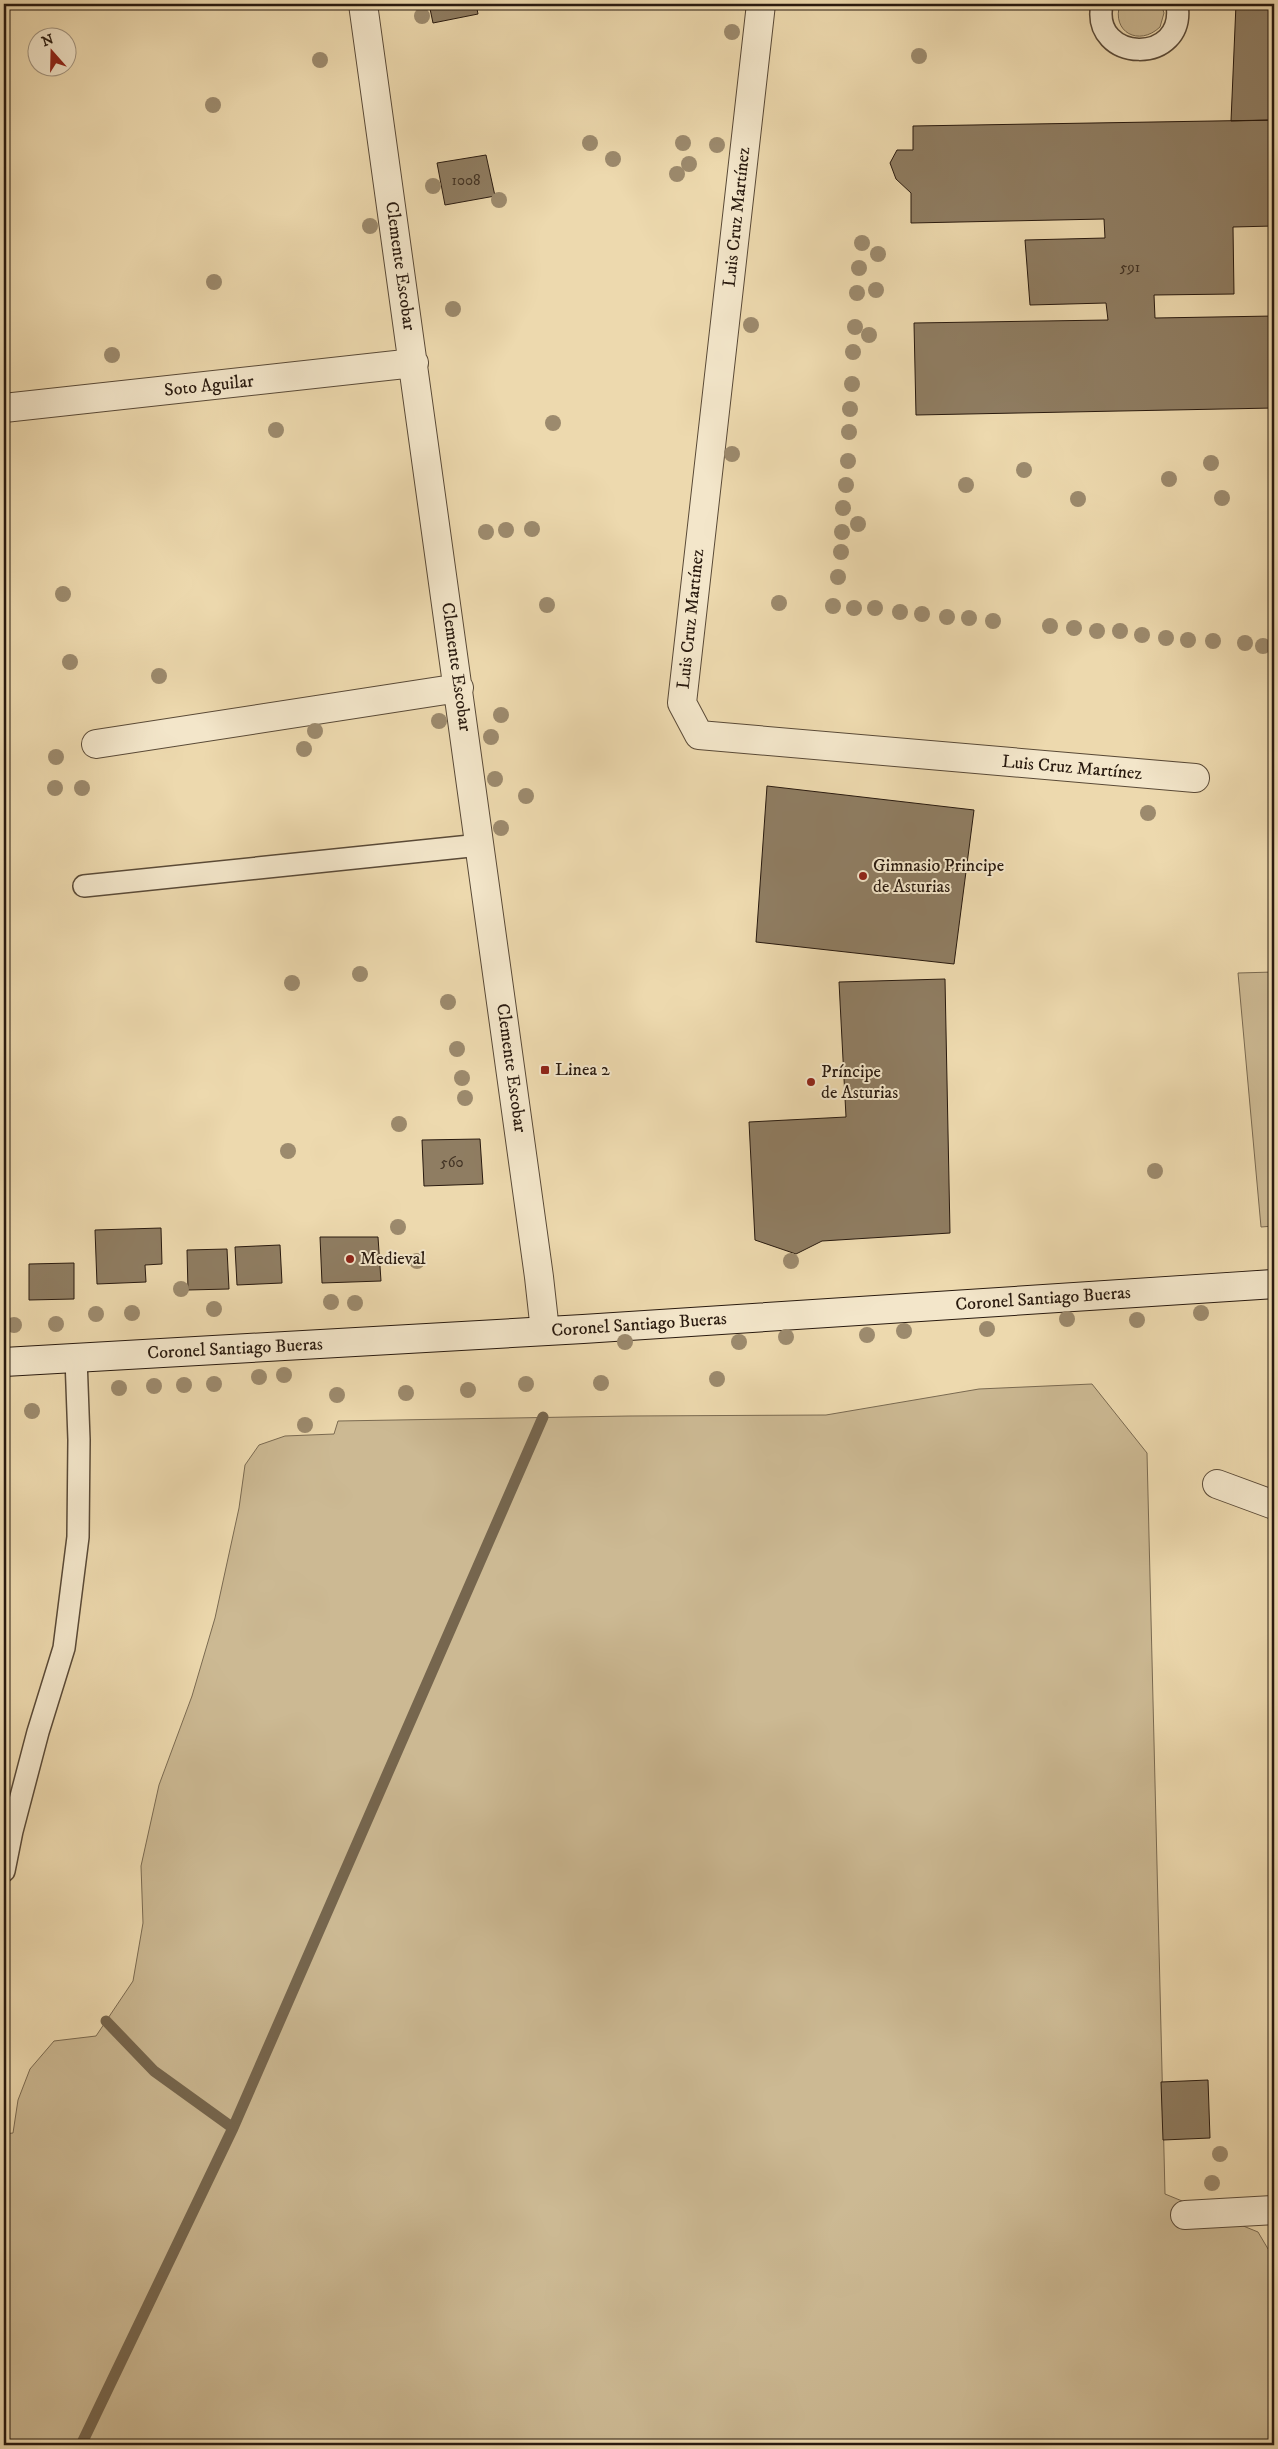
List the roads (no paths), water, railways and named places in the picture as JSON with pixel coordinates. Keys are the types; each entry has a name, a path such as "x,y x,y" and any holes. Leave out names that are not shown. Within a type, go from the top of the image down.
{"street":[{"name":"Clemente Escobar","path":"363,4 538,1267 545,1331"},
{"name":"Luis Cruz Martínez","path":"762,4 682,704 699,735 1196,778"},
{"name":"Soto Aguilar","path":"4,408 414,363"},
{"path":"96,744 458,688"},
{"name":"Coronel Santiago Bueras","path":"4,1362 545,1331 1274,1284"},
{"path":"1217,1484 1274,1505"},
{"path":"1185,2215 1274,2210"}],"lane":[{"path":"1102,4 1103,25 1109,36 1118,44 1130,49 1143,50 1156,47 1166,40 1174,30 1177,18 1177,4"},
{"path":"84,886 480,845"},
{"path":"4,1871 12,1831 38,1732 64,1648 78,1537 79,1440 76,1358"}],"waterway":[{"path":"81,2445 233,2128 543,1417"},
{"path":"106,2021 154,2071 233,2128"}],"place":[{"name":"Gimnasio Principe de Asturias","path":"863,876"},
{"name":"Linea 2","path":"545,1070"},
{"name":"Príncipe de Asturias","path":"811,1082"},
{"name":"Medieval","path":"350,1259"}]}
